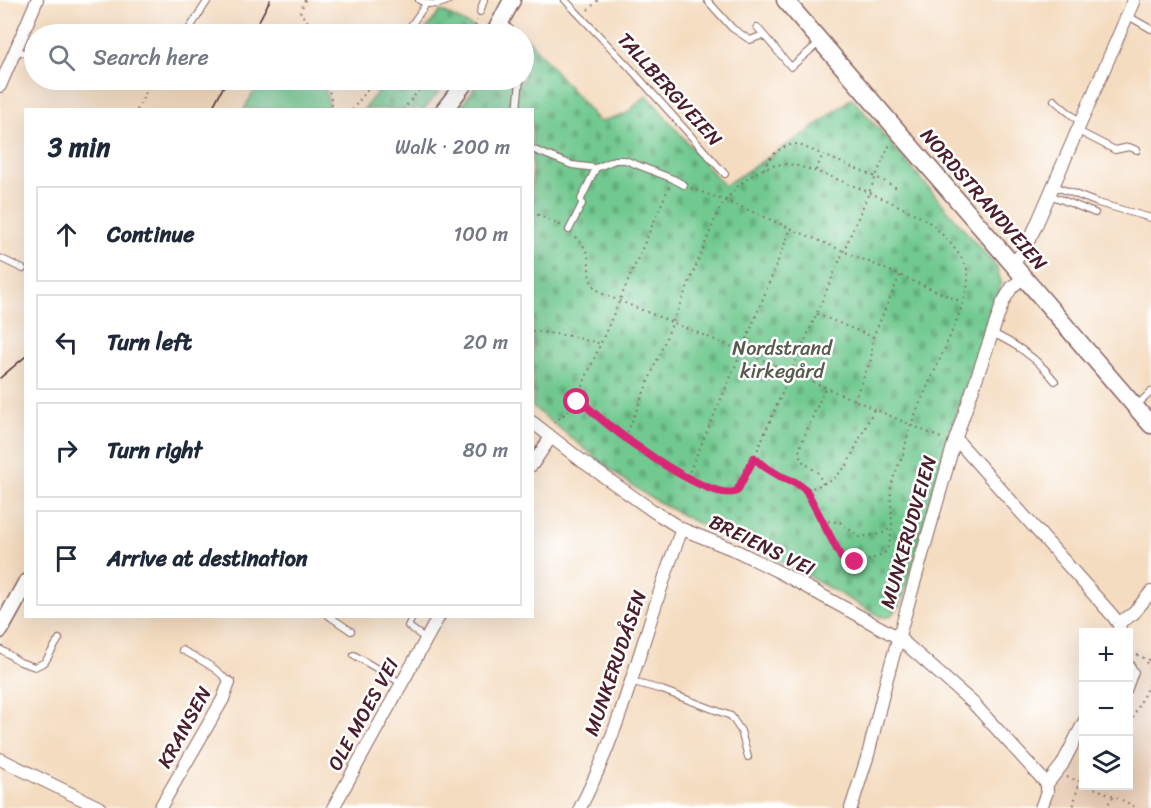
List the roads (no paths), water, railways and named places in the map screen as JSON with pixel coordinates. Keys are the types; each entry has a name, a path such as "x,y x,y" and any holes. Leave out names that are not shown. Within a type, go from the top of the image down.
{"main road":[{"path":"500,24 512,0"},
{"name":"NORDSTRANDVEIEN","path":"786,0 1151,425"},
{"path":"445,108 459,90"},
{"path":"3,618 24,586"}],"street":[{"path":"27,24 37,0"},
{"path":"1012,264 1022,253 1052,190 1134,0"},
{"path":"0,86 24,30"},
{"name":"MUNKERUDVEIEN","path":"851,808 868,755 955,441 1007,292 1024,277"},
{"name":"BREIENS VEI","path":"534,423 551,432 582,461 682,529 737,551 781,573 899,638 973,703 1047,784"},
{"path":"534,462 551,432"},
{"path":"955,441 1120,628 1151,592"},
{"name":"MUNKERUDÅSEN","path":"580,808 601,764 682,529"},
{"name":"OLE MOES VEI","path":"333,808 439,618"},
{"name":"KRANSEN","path":"160,808 223,699 229,683"},
{"path":"1041,808 1046,799 1047,784 1062,765 1079,730"},
{"path":"3,758 100,808"}],"lane":[{"path":"192,24 208,0"},
{"path":"419,0 426,4 443,4 449,0"},
{"path":"480,12 484,0"},
{"name":"TALLBERGVEIEN","path":"565,0 725,174"},
{"path":"707,0 740,35 750,40 764,35"},
{"path":"412,24 426,4"},
{"path":"1128,16 1151,29"},
{"path":"757,27 791,67 821,42"},
{"path":"16,49 24,53"},
{"path":"516,108 519,90"},
{"path":"1054,100 1079,127 1115,150 1130,147 1137,150"},
{"path":"534,150 572,165 596,168 615,160 625,160 684,185"},
{"path":"569,230 596,168"},
{"path":"1052,190 1095,213"},
{"path":"1052,190 1151,218"},
{"path":"0,258 23,269"},
{"path":"992,333 1020,348 1040,363 1055,381"},
{"path":"1135,407 1151,392"},
{"path":"332,618 351,631"},
{"path":"412,618 408,626 427,639"},
{"path":"0,649 20,662 35,667 45,662 59,639"},
{"name":"KRANSEN","path":"182,650 214,669 229,683"},
{"path":"354,655 401,683"},
{"path":"630,681 662,690 731,716 741,730 748,757"}],"tram line":[{"path":"257,24 270,0"},
{"path":"212,108 222,90"},
{"path":"0,378 24,358"}],"park label":[{"name":"Nordstrand kirkegård","path":"782,360"}]}
